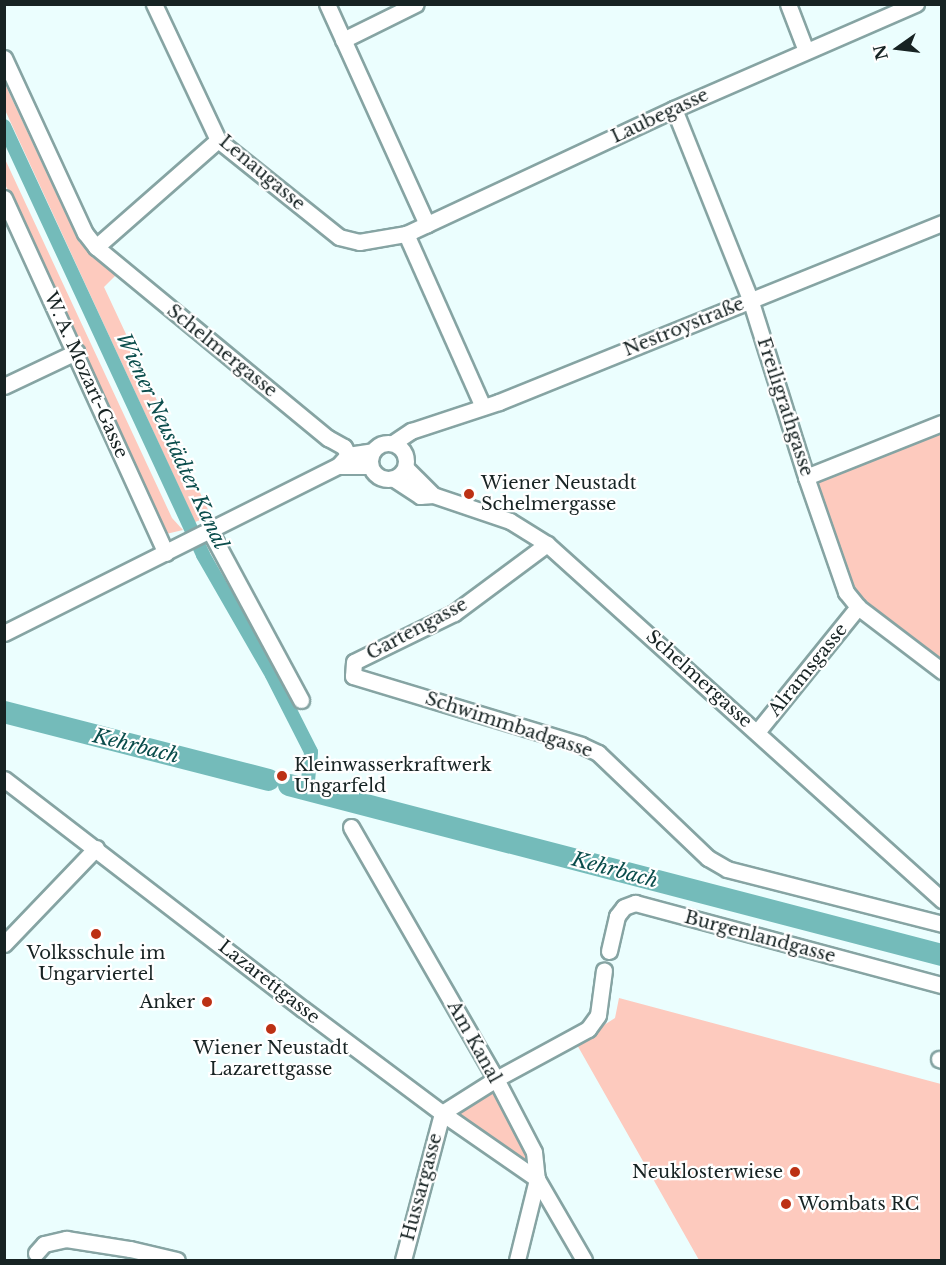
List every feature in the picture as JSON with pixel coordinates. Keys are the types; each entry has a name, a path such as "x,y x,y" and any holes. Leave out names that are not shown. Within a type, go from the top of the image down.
{"street":[{"name":"Lenaugasse","path":"154,4 218,140 339,237 359,242 406,234"},
{"path":"327,4 427,224"},
{"path":"343,40 416,4"},
{"path":"788,4 806,51"},
{"name":"Laubegasse","path":"406,234 674,109 916,4"},
{"name":"Schelmergasse","path":"4,58 85,233 96,248 328,438 343,461"},
{"name":"Freiligrathgasse","path":"674,109 750,299 806,477 846,592 858,608 942,671"},
{"path":"96,248 218,140"},
{"name":"W. A. Mozart-Gasse","path":"4,198 10,225 76,352 171,551"},
{"name":"Nestroystraße","path":"394,479 411,431 483,407 942,223"},
{"path":"406,234 483,407"},
{"path":"4,386 76,352"},
{"path":"806,477 942,423"},
{"name":"Nestroystraße","path":"343,461 373,451 385,443 401,454"},
{"path":"370,466 373,451"},
{"name":"Schelmergasse","path":"401,454 433,495"},
{"path":"4,633 171,551 343,461 370,466 379,478 394,479"},
{"name":"Schelmergasse","path":"394,479 420,496 433,495 510,521 547,544 942,900"},
{"path":"208,532 301,700"},
{"name":"Gartengasse","path":"353,676 354,662 454,613 547,544"},
{"name":"Alramsgasse","path":"757,732 858,608"},
{"name":"Schwimmbadgasse","path":"353,676 581,745 598,753 708,858 727,869 942,924"},
{"name":"Lazarettgasse","path":"4,779 303,1009 442,1113 537,1179"},
{"name":"Am Kanal","path":"351,827 495,1079 534,1152 537,1179 584,1260"},
{"path":"4,944 96,848"},
{"name":"Burgenlandgasse","path":"609,951 617,916 624,907 635,903 942,985"},
{"path":"442,1113 495,1079 588,1029 598,1015 604,976"},
{"name":"Hussargasse","path":"403,1260 442,1113"},
{"path":"517,1260 537,1179"},
{"path":"36,1254 44,1244 66,1239 130,1249 177,1260"}],"shaded area":[{"path":"4,82 79,242 117,274 104,287 211,516 195,522 5,110"},
{"path":"4,157 172,518 183,530 166,534 5,184"},
{"path":"941,430 941,661 854,595 815,481"},
{"name":"Neuklosterwiese","path":"619,998 941,1084 941,1260 699,1260 576,1043 615,1018"},
{"path":"491,1091 518,1130 529,1157 527,1161 523,1162 457,1113"}],"waterway":[{"name":"Wiener Neustädter Kanal","path":"4,126 203,555 272,675 311,752 310,768"},
{"name":"Kehrbach","path":"4,712 268,780"},
{"name":"Wiener Neustädter Kanal","path":"307,790 309,772"},
{"name":"Kehrbach","path":"289,785 942,955"}],"place":[{"name":"Wiener Neustadt Schelmergasse","path":"469,494"},
{"name":"Kleinwasserkraftwerk Ungarfeld","path":"282,776"},
{"name":"Volksschule im Ungarviertel","path":"96,934"},
{"name":"Anker","path":"207,1002"},
{"name":"Wiener Neustadt Lazarettgasse","path":"271,1029"},
{"name":"Neuklosterwiese","path":"795,1172"},
{"name":"Wombats RC","path":"786,1204"}]}
